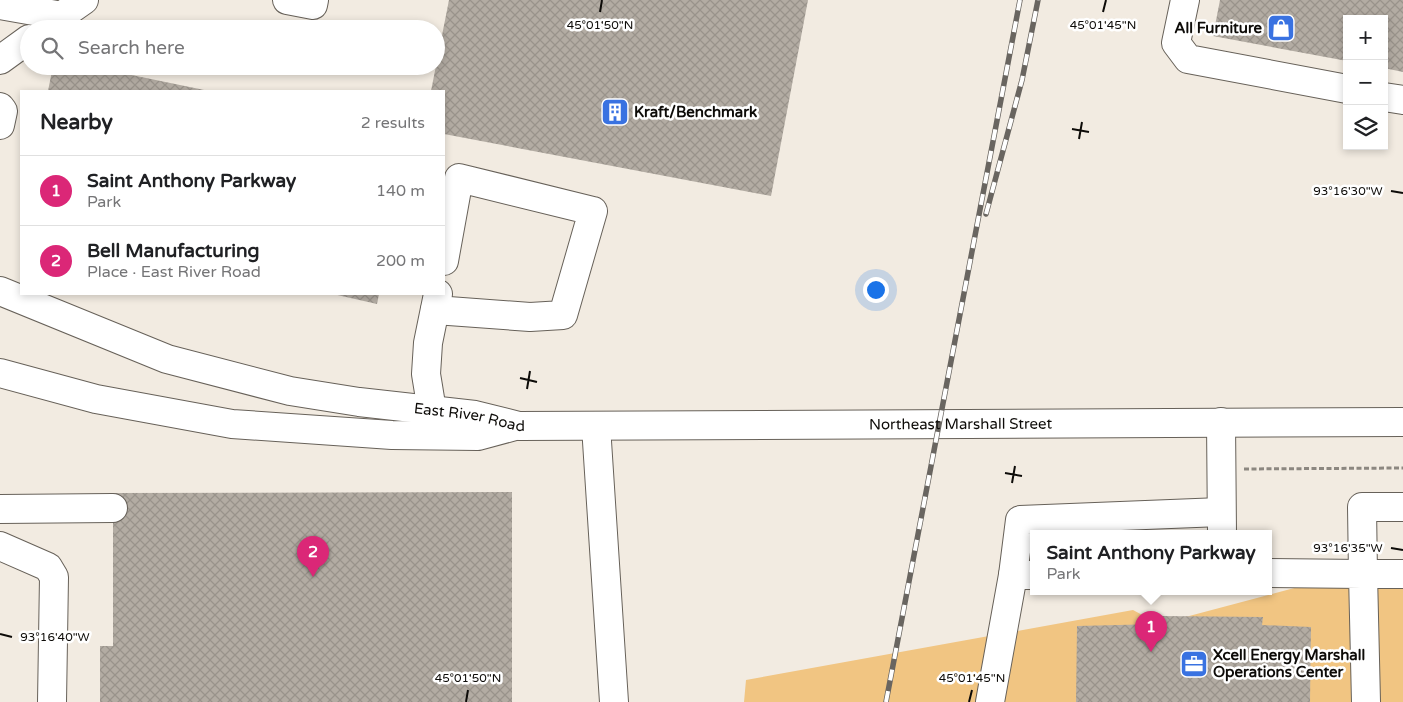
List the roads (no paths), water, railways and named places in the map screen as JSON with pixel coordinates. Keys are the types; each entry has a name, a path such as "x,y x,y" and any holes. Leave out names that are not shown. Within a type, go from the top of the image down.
{"street":[{"path":"56,20 84,0"},
{"path":"287,0 313,5 314,0"},
{"path":"1185,0 1176,43 1188,59 1343,89"},
{"path":"0,5 47,20"},
{"path":"0,60 20,46"},
{"path":"1388,97 1403,100"},
{"path":"0,108 4,111 0,125"},
{"path":"435,423 426,374 428,343 436,302 530,317 563,314 593,211 459,178 445,255"},
{"name":"East River Road","path":"0,291 167,359 290,391 435,423"},
{"name":"East River Road","path":"0,373 96,399 232,424 392,435 435,423 475,415 519,426"},
{"path":"990,702 1023,575 1020,520 1221,522 1221,422"},
{"name":"Northeast Marshall Street","path":"519,426 1403,422"},
{"path":"596,426 614,702"},
{"path":"1366,702 1362,507 1403,507"},
{"path":"0,509 113,508"},
{"path":"0,546 48,567 54,577 52,702"},
{"path":"1272,573 1403,574"}],"railway":[{"path":"886,702 1020,0"},
{"path":"986,214 1022,80 1038,0"}],"place":[{"name":"All Furniture","path":"1281,28"},
{"name":"Kraft/Benchmark","path":"615,112"},
{"name":"Bell Manufacturing","path":"313,577"},
{"name":"Saint Anthony Parkway","path":"1151,652"},
{"name":"Xcell Energy Marshall Operations Center","path":"1194,664"}]}
